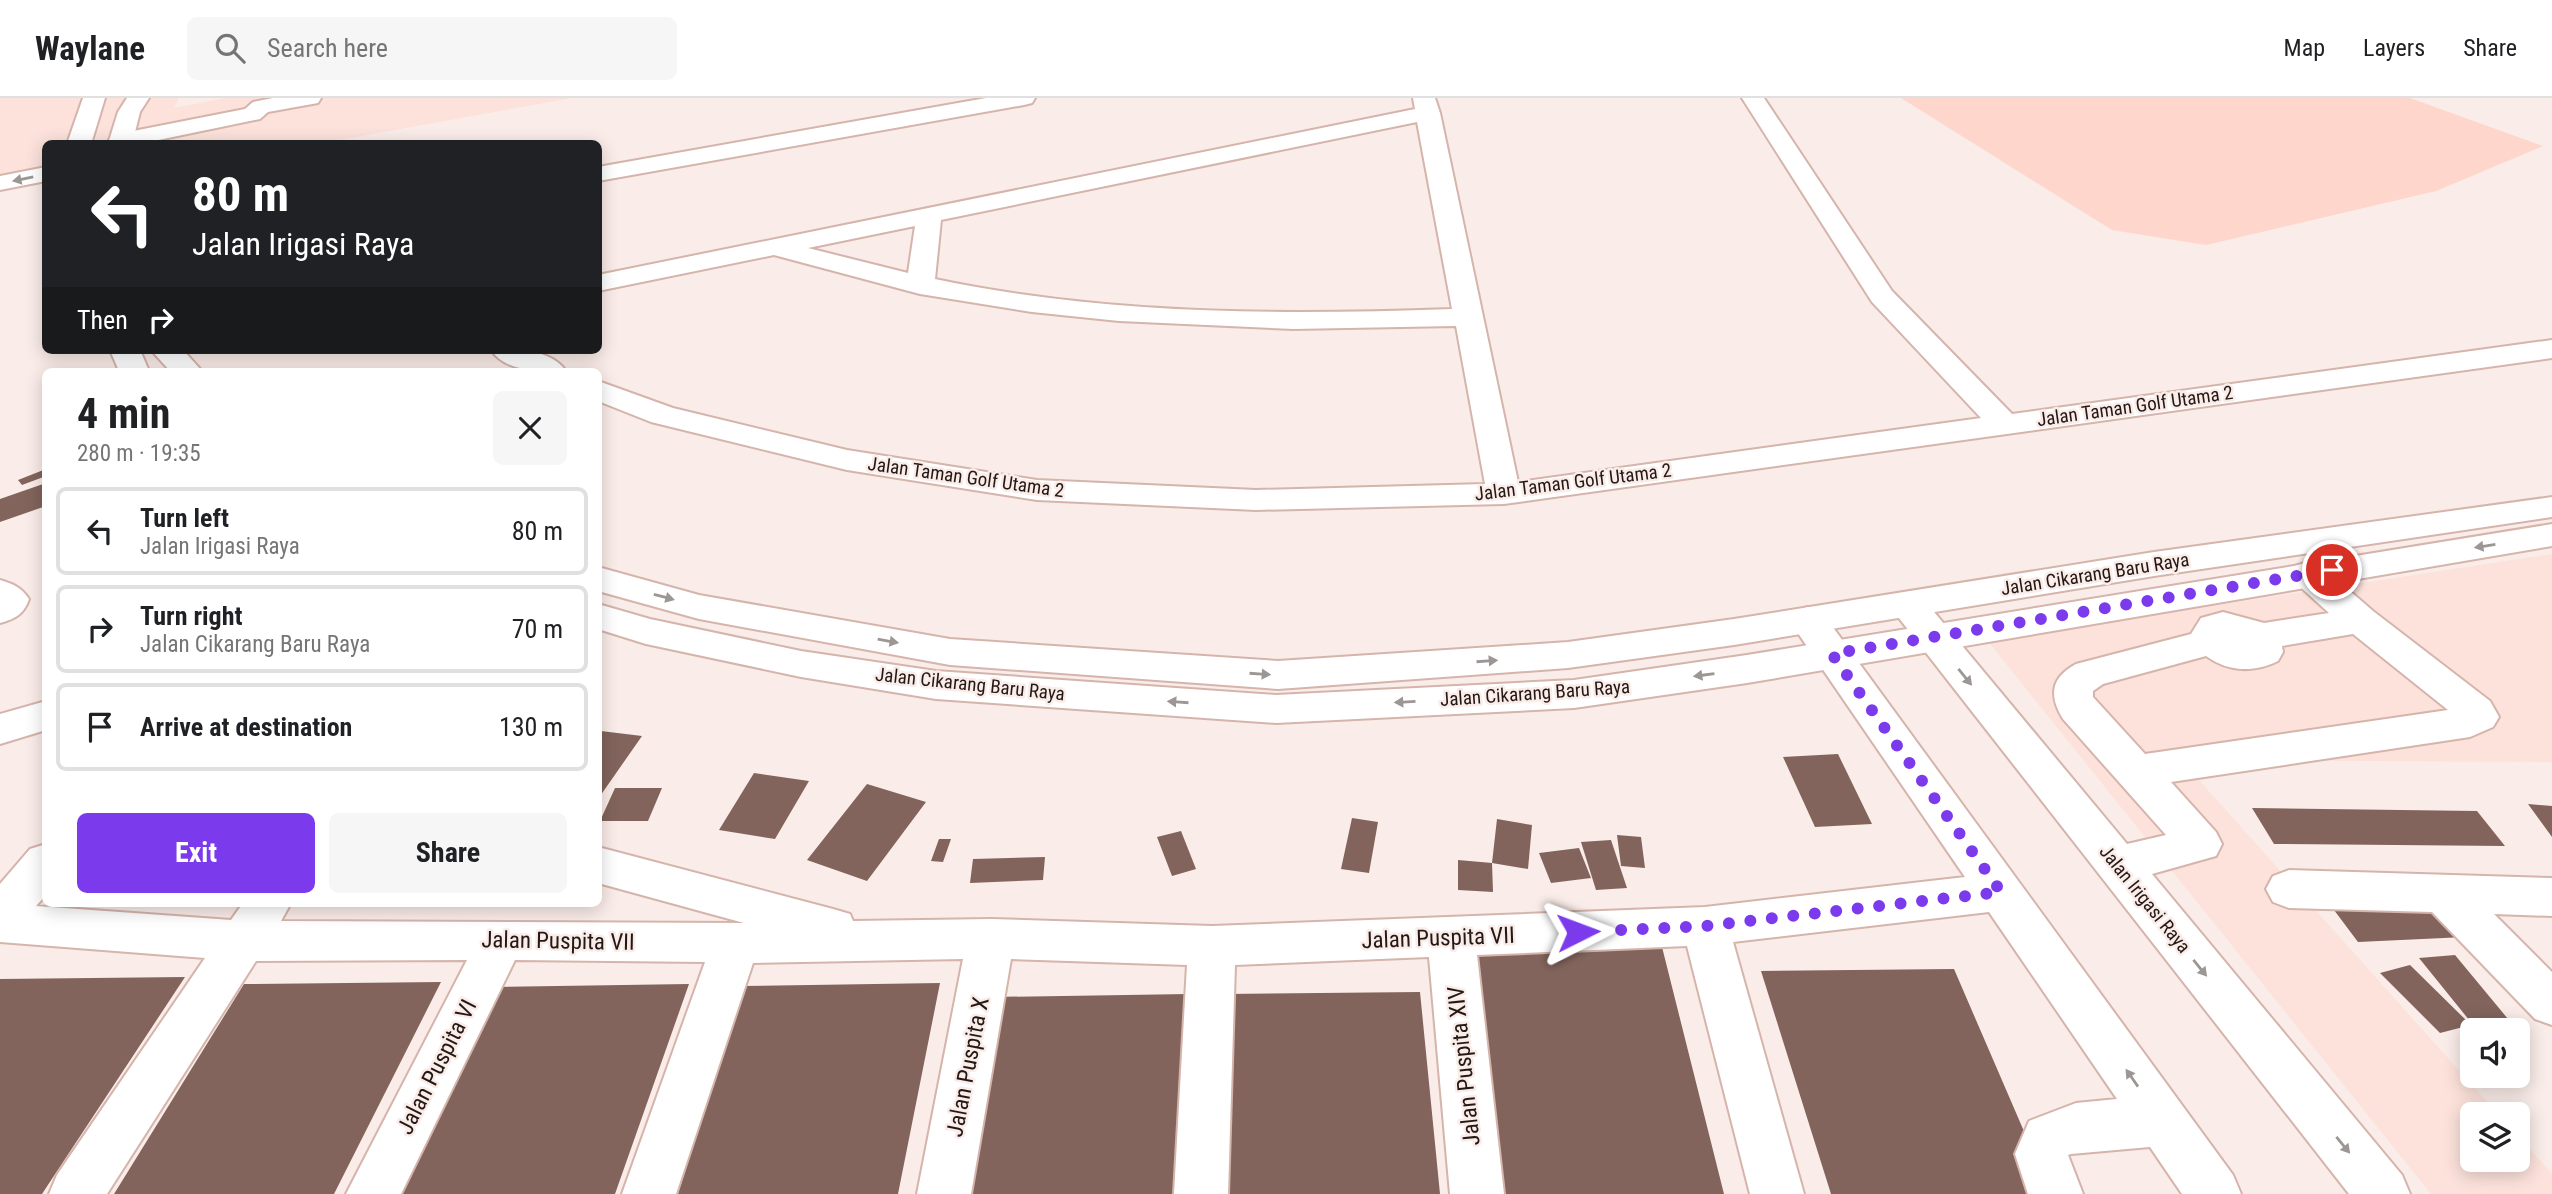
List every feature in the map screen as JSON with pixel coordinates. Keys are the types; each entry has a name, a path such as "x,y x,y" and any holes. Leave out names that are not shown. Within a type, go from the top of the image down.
{"street":[{"path":"80,140 94,98"},
{"path":"122,140 129,112 138,98"},
{"path":"188,140 252,119 261,107 310,98"},
{"path":"132,140 252,119 320,111 328,107 327,98"},
{"path":"602,173 1024,98"},
{"path":"1753,98 1882,296 2004,424"},
{"path":"602,282 929,215 1426,105 1504,494"},
{"path":"0,183 42,175"},
{"path":"920,286 929,215"},
{"path":"774,247 846,270 920,286 1094,311 1226,321 1359,322 1469,317"},
{"name":"Jalan Taman Golf Utama 2","path":"602,392 662,415 847,460 1037,490 1256,499 1504,494 2552,349"},
{"path":"170,354 184,368"},
{"path":"515,354 545,368"},
{"name":"Jalan Cikarang Baru Raya","path":"1920,621 2168,562 2552,507"},
{"name":"Jalan Cikarang Baru Raya","path":"602,580 699,607 950,652 1278,675 1568,655 1734,632 1820,637 1920,621 2308,574 2552,535"},
{"path":"2136,771 2476,720 2479,717 2308,574"},
{"path":"0,592 10,599 8,605 0,611"},
{"name":"Jalan Cikarang Baru Raya","path":"602,617 646,631 801,664 936,685 1276,709 1574,694 1747,669 1820,637"},
{"path":"2117,865 2200,844 2077,709 2071,698 2073,687 2080,679 2213,641 2221,649 2247,658 2264,652 2264,645 2259,637 2360,620"},
{"name":"Jalan Irigasi Raya","path":"1920,621 2383,1194"},
{"path":"1734,632 1750,650 1751,660 1747,669"},
{"path":"1820,637 2214,1194"},
{"path":"0,729 42,716"},
{"name":"Jalan Puspita VII","path":"602,866 873,939"},
{"path":"0,917 42,867"},
{"path":"2289,889 2552,897"},
{"name":"Jalan Puspita VII","path":"0,923 255,922 501,940 736,943 991,939 1212,946 1705,926 2001,892"},
{"path":"2443,893 2552,1004"},
{"path":"76,1194 255,922"},
{"path":"1705,926 1777,1194"},
{"name":"Jalan Puspita XIV","path":"1451,938 1477,1194"},
{"name":"Jalan Puspita X","path":"944,1194 991,939"},
{"name":"Jalan Puspita VI","path":"373,1194 501,940"},
{"path":"649,1194 736,943"},
{"path":"1201,1194 1212,946"},
{"path":"2056,1194 2044,1167 2042,1149 2047,1138 2064,1129 2163,1122"}],"shaded area":[{"path":"0,98 179,98 174,108 226,98 572,98 340,140 42,140 42,184 0,189"},
{"path":"1901,98 2410,98 2543,146 2436,191 2206,245 2112,230"},
{"path":"2552,554 2552,762 2181,760 2460,1071 2460,1088 2475,1088 2487,1102 2460,1102 2460,1172 2530,1172 2530,1149 2552,1174 2552,1194 2431,1194 1987,640"}],"building":[{"path":"42,471 42,478 22,485 18,480"},
{"path":"42,484 42,507 0,522 0,499"},
{"path":"602,731 642,736 602,793"},
{"path":"1838,754 1872,824 1815,827 1783,757"},
{"path":"754,773 809,781 775,839 719,830"},
{"path":"867,784 926,802 867,881 807,860"},
{"path":"615,788 662,788 648,821 602,821"},
{"path":"2528,804 2552,806 2552,837"},
{"path":"2252,808 2477,811 2505,846 2274,844"},
{"path":"1352,818 1378,822 1369,873 1341,869"},
{"path":"1497,819 1532,825 1528,869 1492,863"},
{"path":"1181,831 1196,869 1172,876 1157,837"},
{"path":"1617,835 1641,837 1645,868 1621,866"},
{"path":"939,839 951,839 943,862 931,861"},
{"path":"1611,840 1627,888 1596,890 1581,842"},
{"path":"1579,848 1591,878 1551,883 1539,853"},
{"path":"1045,857 1043,880 970,883 973,859"},
{"path":"1458,860 1492,863 1493,892 1458,890"},
{"path":"2437,901 2465,937 2358,942 2331,906"},
{"path":"1661,943 1724,1194 1504,1194 1471,946"},
{"path":"2455,955 2507,1018 2467,1018 2419,958"},
{"path":"2410,965 2464,1018 2460,1018 2460,1028 2440,1033 2380,973"},
{"path":"1954,969 2051,1194 1831,1194 1761,971"},
{"path":"185,977 42,1194 0,1194 0,979"},
{"path":"441,982 334,1194 114,1194 244,984"},
{"path":"940,983 898,1194 678,1194 743,986"},
{"path":"689,984 615,1194 395,1194 492,987"},
{"path":"1420,992 1440,1194 1219,1194 1224,994"},
{"path":"1189,994 1180,1194 960,1194 992,997"}],"route":[{"path":"1578,932 1705,926 2001,892 1832,654 2332,570"}]}
